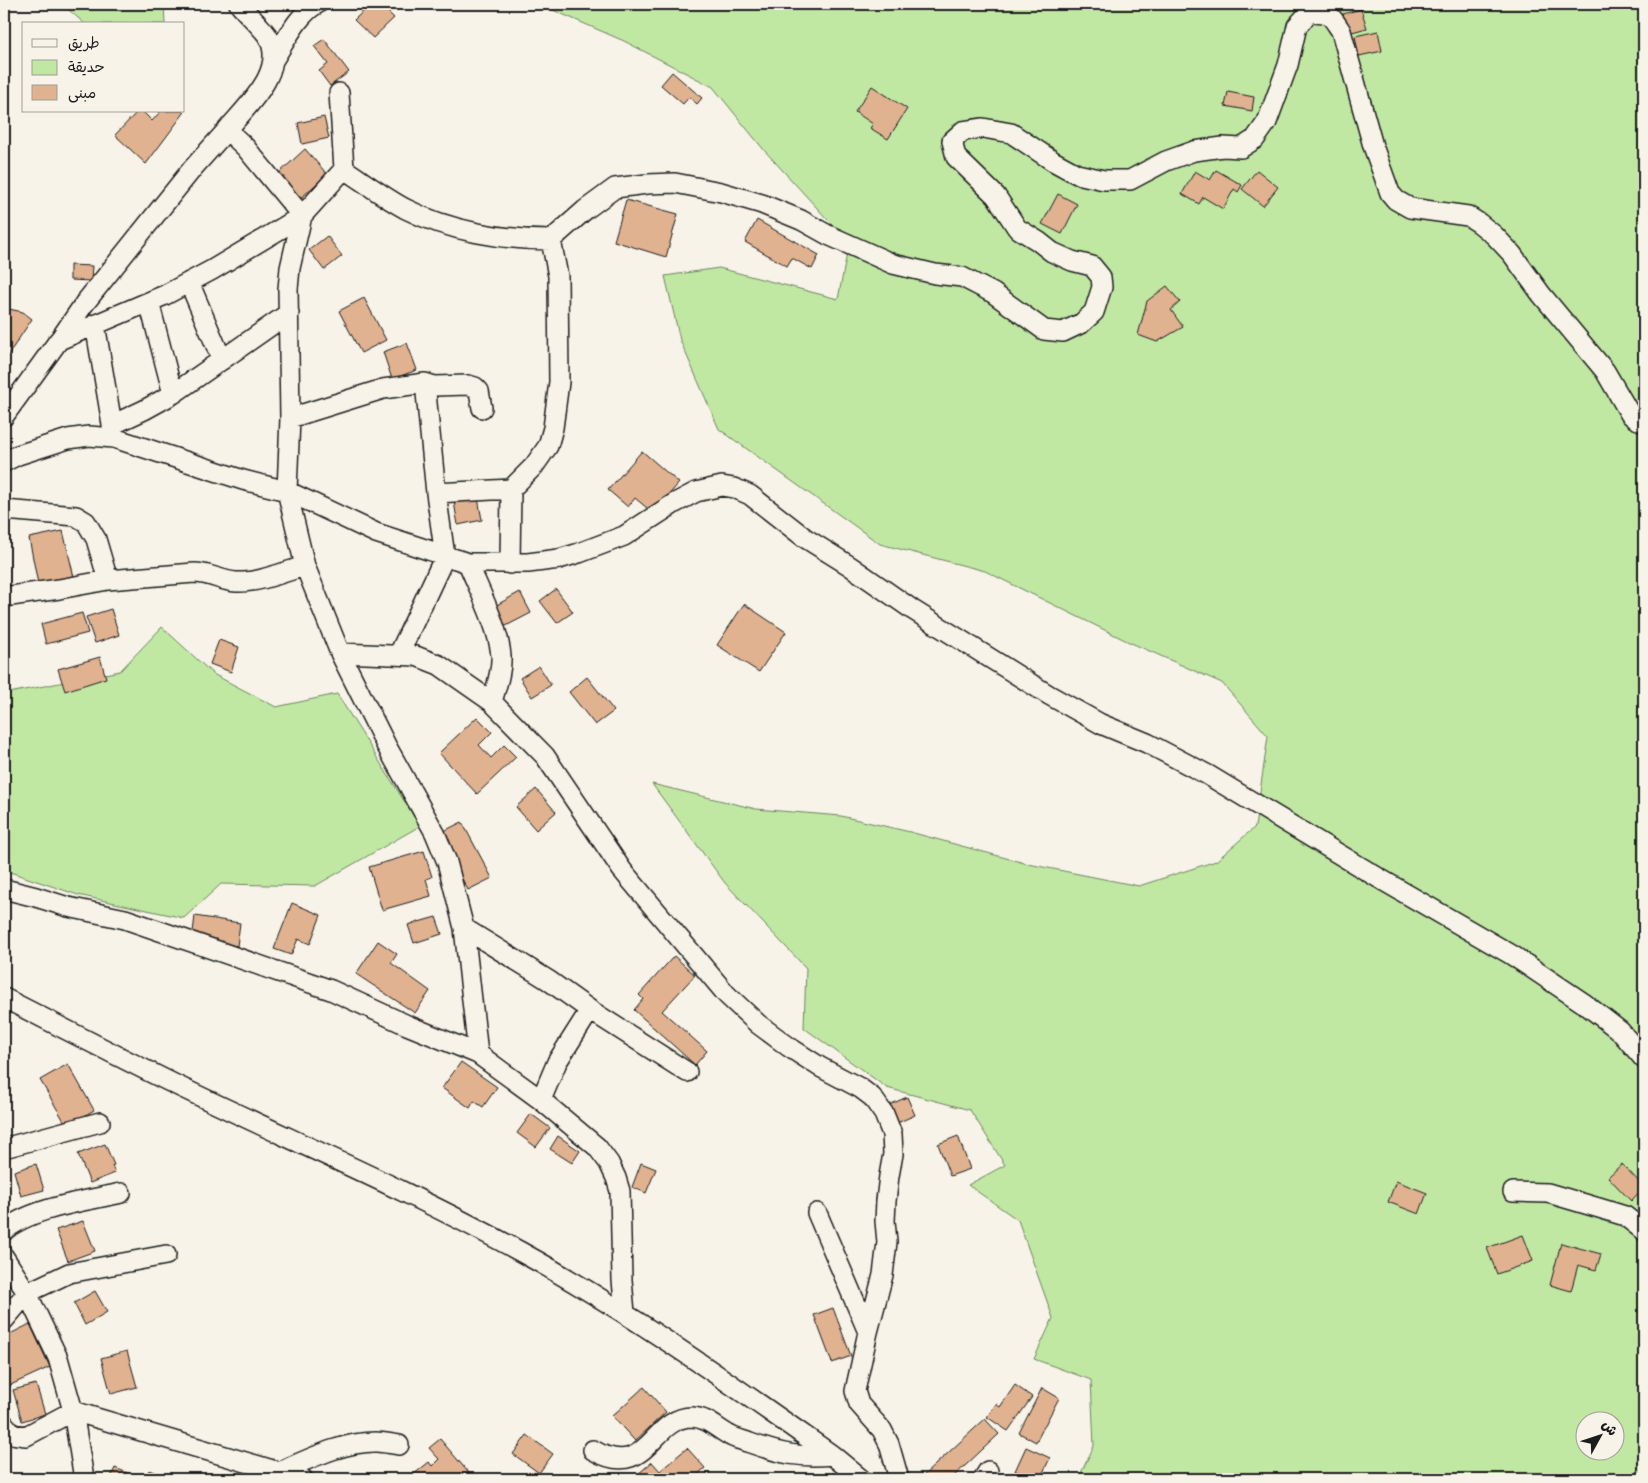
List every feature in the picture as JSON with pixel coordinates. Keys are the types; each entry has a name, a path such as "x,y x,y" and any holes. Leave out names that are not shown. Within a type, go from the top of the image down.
{"street":[{"path":"239,4 268,37 274,59"},
{"path":"4,416 84,304 193,168 227,130 267,80 272,70 274,59 290,33 317,4"},
{"path":"344,169 406,209 438,222 484,235 521,240 551,240 585,210 615,188 647,184 675,184 712,190 762,204 801,220 828,235 893,264 935,274 962,277 994,293 1044,330 1063,332 1082,323 1094,312 1102,287 1101,277 1092,266 1072,261 1052,252 1017,228 996,196 956,157 952,141 963,131 983,128 1012,133 1053,161 1077,174 1104,180 1130,180 1166,161 1194,151 1223,147 1241,148 1255,139 1267,122 1288,65 1297,26 1309,14 1324,12 1334,19 1341,31 1373,146 1390,193 1396,200 1410,208 1468,216 1494,235 1512,254 1541,294 1605,371 1630,414 1644,422"},
{"path":"59,340 149,302 189,282 302,216 344,169 339,93"},
{"path":"227,130 246,147 302,216"},
{"path":"302,216 290,268 290,418 287,491 305,566 340,653 382,737 435,833 447,862 464,928 478,1054"},
{"path":"436,493 510,489 534,466 548,446 553,428 560,382 558,276 551,240"},
{"path":"189,282 222,360"},
{"path":"149,302 172,394"},
{"path":"4,462 18,455 68,439 113,431 172,394 289,313"},
{"path":"94,324 113,431"},
{"path":"290,418 383,389 425,383 435,386 468,385 475,387 479,391 482,408"},
{"path":"399,654 445,556 436,493 425,383"},
{"path":"113,431 243,480 287,491 376,533 468,563 510,564 559,559 624,536 675,503 696,492 722,486 734,488 750,495 805,538 850,566 913,610 1049,695 1101,724 1147,743 1208,775 1377,877 1512,955 1585,1004 1620,1031 1644,1059"},
{"path":"510,489 510,564"},
{"path":"4,510 76,516 86,522 96,539 108,580"},
{"path":"468,563 498,641 501,656 500,674 492,702"},
{"path":"4,597 60,590 108,580 205,573 227,581 246,582 305,566"},
{"path":"340,653 416,656 438,665 492,702 545,756 622,870 727,995 758,1024 789,1047 820,1067 860,1088 872,1097 884,1114 892,1134 894,1154 886,1201 887,1242 883,1275 868,1332 856,1390 856,1399 868,1416 882,1430 890,1444 899,1479"},
{"path":"4,889 36,896 68,907 125,920 331,990 407,1025 478,1054 540,1100 597,1147 609,1163 620,1191 622,1280 625,1313"},
{"path":"464,928 548,980 590,1010 687,1072"},
{"path":"4,998 182,1087 454,1216 523,1253 625,1313 832,1455 860,1479"},
{"path":"540,1100 557,1062 590,1010"},
{"path":"4,1148 100,1122"},
{"path":"1513,1192 1548,1194 1599,1208 1625,1216 1644,1231"},
{"path":"4,1231 14,1223 38,1212 121,1193"},
{"path":"817,1213 868,1332"},
{"path":"4,1320 27,1293 69,1273 166,1255"},
{"path":"4,1257 27,1293 58,1358 73,1411 84,1479"},
{"path":"4,1424 12,1434 26,1436 73,1411 303,1479"},
{"path":"593,1450 605,1456 630,1458 675,1421 693,1417 709,1421 729,1435 766,1449 792,1456 832,1455"},
{"path":"279,1472 318,1455 353,1445 376,1442 399,1445"}],"green space":[{"path":"62,4 164,4 165,22 83,22"},
{"path":"539,4 1644,4 1644,1479 1078,1479 1094,1446 1091,1380 1034,1359 1053,1318 1018,1220 968,1185 1005,1165 970,1110 887,1088 804,1028 806,968 725,883 652,784 756,809 841,816 910,832 1028,864 1139,886 1216,861 1255,827 1268,736 1222,683 1129,642 985,571 880,544 719,429 680,340 665,276 719,268 838,299 849,243 764,150 713,87 624,41"},
{"path":"162,627 213,674 276,707 337,694 420,826 315,886 221,884 184,918 78,895 4,870 4,694 120,671"}],"building":[{"path":"371,4 380,4 394,18 373,38 354,20"},
{"path":"1361,9 1367,28 1348,33 1343,14"},
{"path":"1378,31 1382,51 1359,56 1355,36"},
{"path":"324,39 349,72 330,86 319,71 328,64 314,46"},
{"path":"672,72 702,98 697,104 689,97 683,104 661,85"},
{"path":"872,86 907,109 888,139 870,128 873,124 855,112"},
{"path":"1228,92 1254,97 1252,111 1225,106"},
{"path":"137,112 143,112 152,121 160,112 184,113 146,164 115,135"},
{"path":"324,117 329,138 302,144 298,123"},
{"path":"305,149 327,174 300,199 278,174"},
{"path":"4,162 9,168 4,172"},
{"path":"1216,170 1242,185 1238,192 1234,189 1223,209 1203,197 1199,204 1182,194 1195,171 1210,180"},
{"path":"1257,170 1278,187 1263,206 1242,189"},
{"path":"1058,194 1077,204 1062,234 1042,224"},
{"path":"626,200 678,214 666,257 614,241"},
{"path":"757,220 819,255 812,269 792,258 787,266 745,242"},
{"path":"327,236 342,256 324,270 309,250"},
{"path":"70,265 92,266 91,281 70,280"},
{"path":"1167,286 1180,302 1171,310 1183,327 1157,342 1138,335 1147,301"},
{"path":"364,298 386,340 361,353 339,311"},
{"path":"4,308 23,312 32,319 4,361"},
{"path":"407,343 417,370 392,379 383,352"},
{"path":"642,451 679,483 653,513 635,498 628,507 608,490"},
{"path":"478,498 482,520 458,525 454,502"},
{"path":"63,531 74,577 38,584 29,538"},
{"path":"556,589 573,612 557,623 540,601"},
{"path":"520,592 531,613 504,627 493,607"},
{"path":"744,604 786,632 759,672 717,645"},
{"path":"111,609 119,635 95,643 86,617"},
{"path":"82,613 88,633 46,644 41,624"},
{"path":"219,640 239,647 231,672 210,664"},
{"path":"100,657 106,678 65,691 58,669"},
{"path":"539,666 551,685 532,697 520,678"},
{"path":"587,677 614,711 595,725 569,692"},
{"path":"477,717 492,732 479,745 491,758 504,745 516,757 477,794 439,753"},
{"path":"536,789 556,812 536,830 516,807"},
{"path":"462,822 492,878 468,890 438,834"},
{"path":"424,851 432,877 426,879 431,896 382,910 369,867"},
{"path":"292,903 321,915 310,944 298,939 291,955 274,949"},
{"path":"195,916 240,923 237,946 192,940"},
{"path":"436,917 442,934 414,943 408,925"},
{"path":"378,941 397,954 391,963 430,991 415,1013 356,974"},
{"path":"674,956 695,975 662,1011 707,1051 695,1065 634,1010 643,999 639,995"},
{"path":"461,1062 497,1087 483,1107 474,1101 470,1108 442,1088"},
{"path":"68,1064 94,1110 67,1126 40,1080"},
{"path":"907,1097 915,1115 895,1124 887,1106"},
{"path":"531,1114 550,1128 536,1147 517,1133"},
{"path":"558,1136 580,1151 572,1163 550,1149"},
{"path":"958,1136 970,1169 950,1176 938,1144"},
{"path":"105,1144 114,1165 112,1166 115,1173 90,1183 78,1154"},
{"path":"641,1163 656,1169 646,1193 632,1187"},
{"path":"36,1164 44,1190 21,1196 14,1171"},
{"path":"1622,1164 1644,1187 1631,1201 1608,1177"},
{"path":"1396,1181 1427,1193 1419,1214 1388,1202"},
{"path":"83,1221 95,1251 68,1261 56,1230"},
{"path":"1523,1235 1533,1261 1497,1274 1487,1248"},
{"path":"1561,1243 1601,1254 1596,1270 1578,1265 1571,1291 1550,1285"},
{"path":"95,1291 107,1312 85,1325 74,1303"},
{"path":"833,1308 851,1356 832,1363 814,1315"},
{"path":"30,1324 50,1367 4,1388 4,1337"},
{"path":"127,1351 137,1387 111,1394 101,1358"},
{"path":"36,1384 45,1414 22,1421 13,1390"},
{"path":"1015,1385 1032,1397 1008,1431 987,1417 996,1404 1000,1407"},
{"path":"644,1387 666,1412 635,1441 612,1416"},
{"path":"1042,1388 1059,1398 1036,1442 1019,1433"},
{"path":"985,1419 999,1434 951,1479 926,1479 923,1476"},
{"path":"527,1435 553,1454 539,1473 513,1454"},
{"path":"440,1439 474,1479 408,1479 429,1462 432,1466 439,1459 429,1448"},
{"path":"1026,1447 1050,1458 1040,1479 1033,1479 1015,1471"},
{"path":"687,1448 705,1468 692,1479 640,1479 637,1475 652,1462 660,1471"},
{"path":"115,1468 143,1479 110,1479"},
{"path":"149,1470 164,1476 163,1479 145,1479"},
{"path":"591,1473 596,1479 583,1479"}]}
